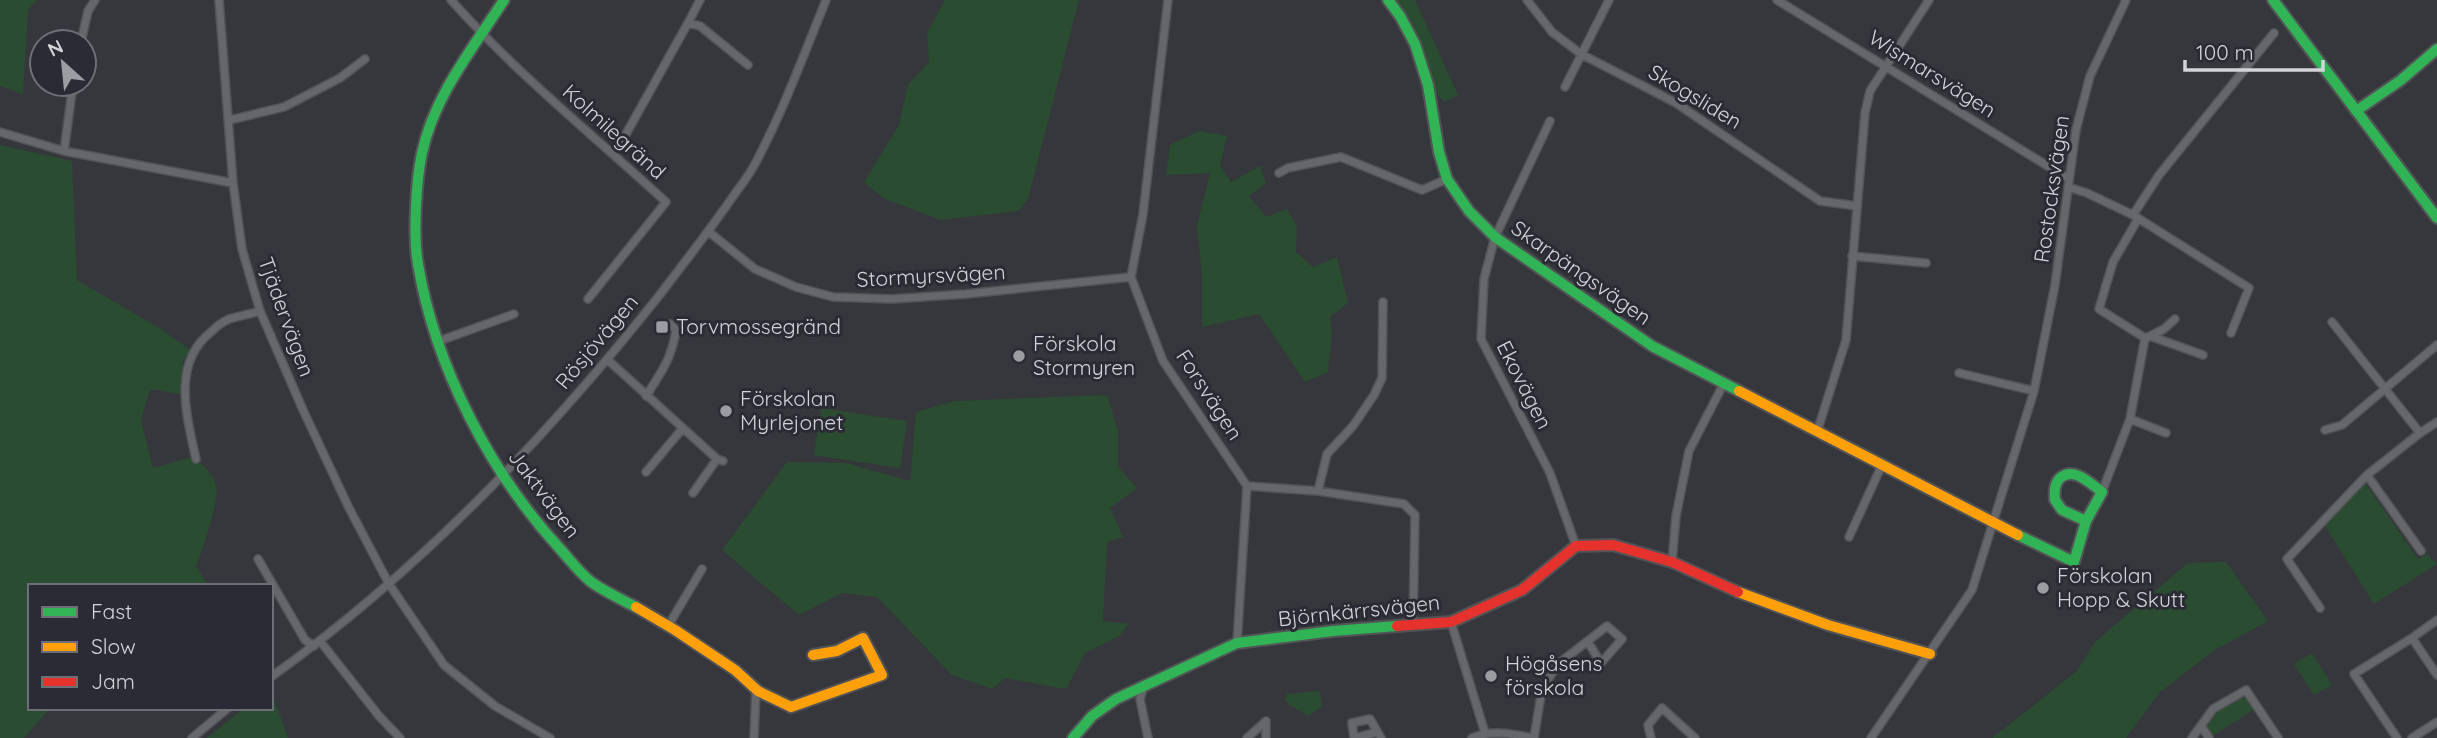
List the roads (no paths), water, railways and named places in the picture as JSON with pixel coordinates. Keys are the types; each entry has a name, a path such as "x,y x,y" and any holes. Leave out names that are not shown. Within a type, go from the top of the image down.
{"street":[{"path":"85,28 94,0"},
{"name":"Tjädervägen","path":"219,0 233,183 242,248 260,311 331,471 389,584"},
{"name":"Kolmilegränd","path":"451,0 603,147 666,202 588,299"},
{"name":"Jaktvägen","path":"504,0 439,102 422,153 417,201 417,261 429,314 470,416 503,477 540,527 590,581 668,626 735,670 756,689 790,707 882,675 863,638 837,651 813,655"},
{"path":"612,153 626,134 700,0"},
{"name":"Rösjövägen","path":"273,676 317,644 389,584 503,477 608,360 709,232 756,163 782,109 826,0"},
{"path":"1131,277 1143,214 1168,0"},
{"name":"Skarpängsvägen","path":"1388,0 1415,44 1428,85 1439,152 1447,179 1469,211 1495,237 1652,346 1994,524 2074,562 2086,521"},
{"name":"Skogsliden","path":"1527,0 1552,32 1581,54 1676,103 1820,201 1857,206"},
{"path":"1565,87 1609,0"},
{"name":"Wismarsvägen","path":"1777,0 2069,183 2136,217 2249,288 2231,333"},
{"path":"1817,432 1846,340 1865,113 1870,91 1928,0"},
{"name":"Rostocksvägen","path":"1871,738 1972,590 2034,391 2055,285 2076,130 2090,76 2126,0"},
{"path":"2273,0 2437,218"},
{"path":"688,23 700,26 748,65"},
{"path":"2203,355 2147,337 2099,309 2113,262 2159,175 2274,33"},
{"path":"2356,111 2401,80 2437,49"},
{"path":"230,120 284,107 341,78 365,59"},
{"path":"64,151 71,98"},
{"name":"Ekovägen","path":"1550,121 1495,237 1484,279 1481,339 1550,473 1576,546"},
{"path":"0,132 64,151 233,183"},
{"path":"1279,173 1288,168 1341,158 1422,190 1447,179"},
{"name":"Stormyrsvägen","path":"709,232 755,269 796,287 833,297 911,298 1131,277"},
{"path":"1852,256 1926,263"},
{"name":"Forsvägen","path":"1131,277 1163,361 1247,486"},
{"path":"1318,491 1327,454 1353,426 1382,378 1383,302"},
{"path":"196,459 184,392 186,370 203,338 226,320 260,311"},
{"path":"439,341 514,314"},
{"path":"2147,337 2164,329 2175,319"},
{"path":"2332,322 2420,433"},
{"path":"646,396 667,363 676,330 670,324"},
{"path":"2102,492 2072,473 2062,476 2056,482 2054,495 2059,508 2086,521 2102,492 2130,419 2147,337"},
{"path":"2326,430 2342,425 2437,345"},
{"path":"608,360 720,460 693,493"},
{"path":"1959,373 2034,391"},
{"path":"1672,562 1676,516 1689,451 1724,383"},
{"path":"2130,419 2166,433"},
{"path":"2320,608 2287,559 2367,475 2437,422"},
{"path":"646,472 683,428"},
{"path":"1849,537 1882,465"},
{"path":"2367,475 2421,551"},
{"path":"1237,643 1247,486 1318,491 1404,504 1415,515 1413,625"},
{"path":"1576,546 1613,545 1672,562 1726,588 1828,625 1930,654"},
{"name":"Björnkärrsvägen","path":"1073,738 1092,716 1116,699 1237,643 1333,631 1451,622 1522,590 1576,546"},
{"path":"258,559 273,584"},
{"path":"668,626 702,569"},
{"path":"389,584 444,666 495,706 550,738"},
{"path":"273,585 305,640 317,644 400,738"},
{"path":"2398,738 2354,674 2437,620"},
{"path":"1451,622 1485,733"},
{"path":"1472,738 1485,733 1511,733 1533,738 1542,689 1558,664 1607,626 1622,639 1601,663 1588,642"},
{"path":"2412,638 2437,675"},
{"path":"1145,685 1140,699 1148,738"},
{"path":"754,738 756,689"},
{"path":"2192,738 2213,709 2246,690 2278,738"},
{"path":"1651,738 1648,725 1662,708 1695,738"},
{"path":"192,738 226,710"},
{"path":"1370,719 1379,735 1354,738 1352,723 1370,719"},
{"path":"1247,738 1266,721 1266,738"},
{"path":"2412,738 2437,722"},
{"path":"2202,727 2209,738"}],"place":[{"name":"Torvmossegränd","path":"662,327"},
{"name":"Förskola Stormyren","path":"1019,356"},
{"name":"Förskolan Myrlejonet","path":"726,411"},
{"name":"Förskolan Hopp & Skutt","path":"2043,588"},
{"name":"Högåsens förskola","path":"1491,676"}]}
